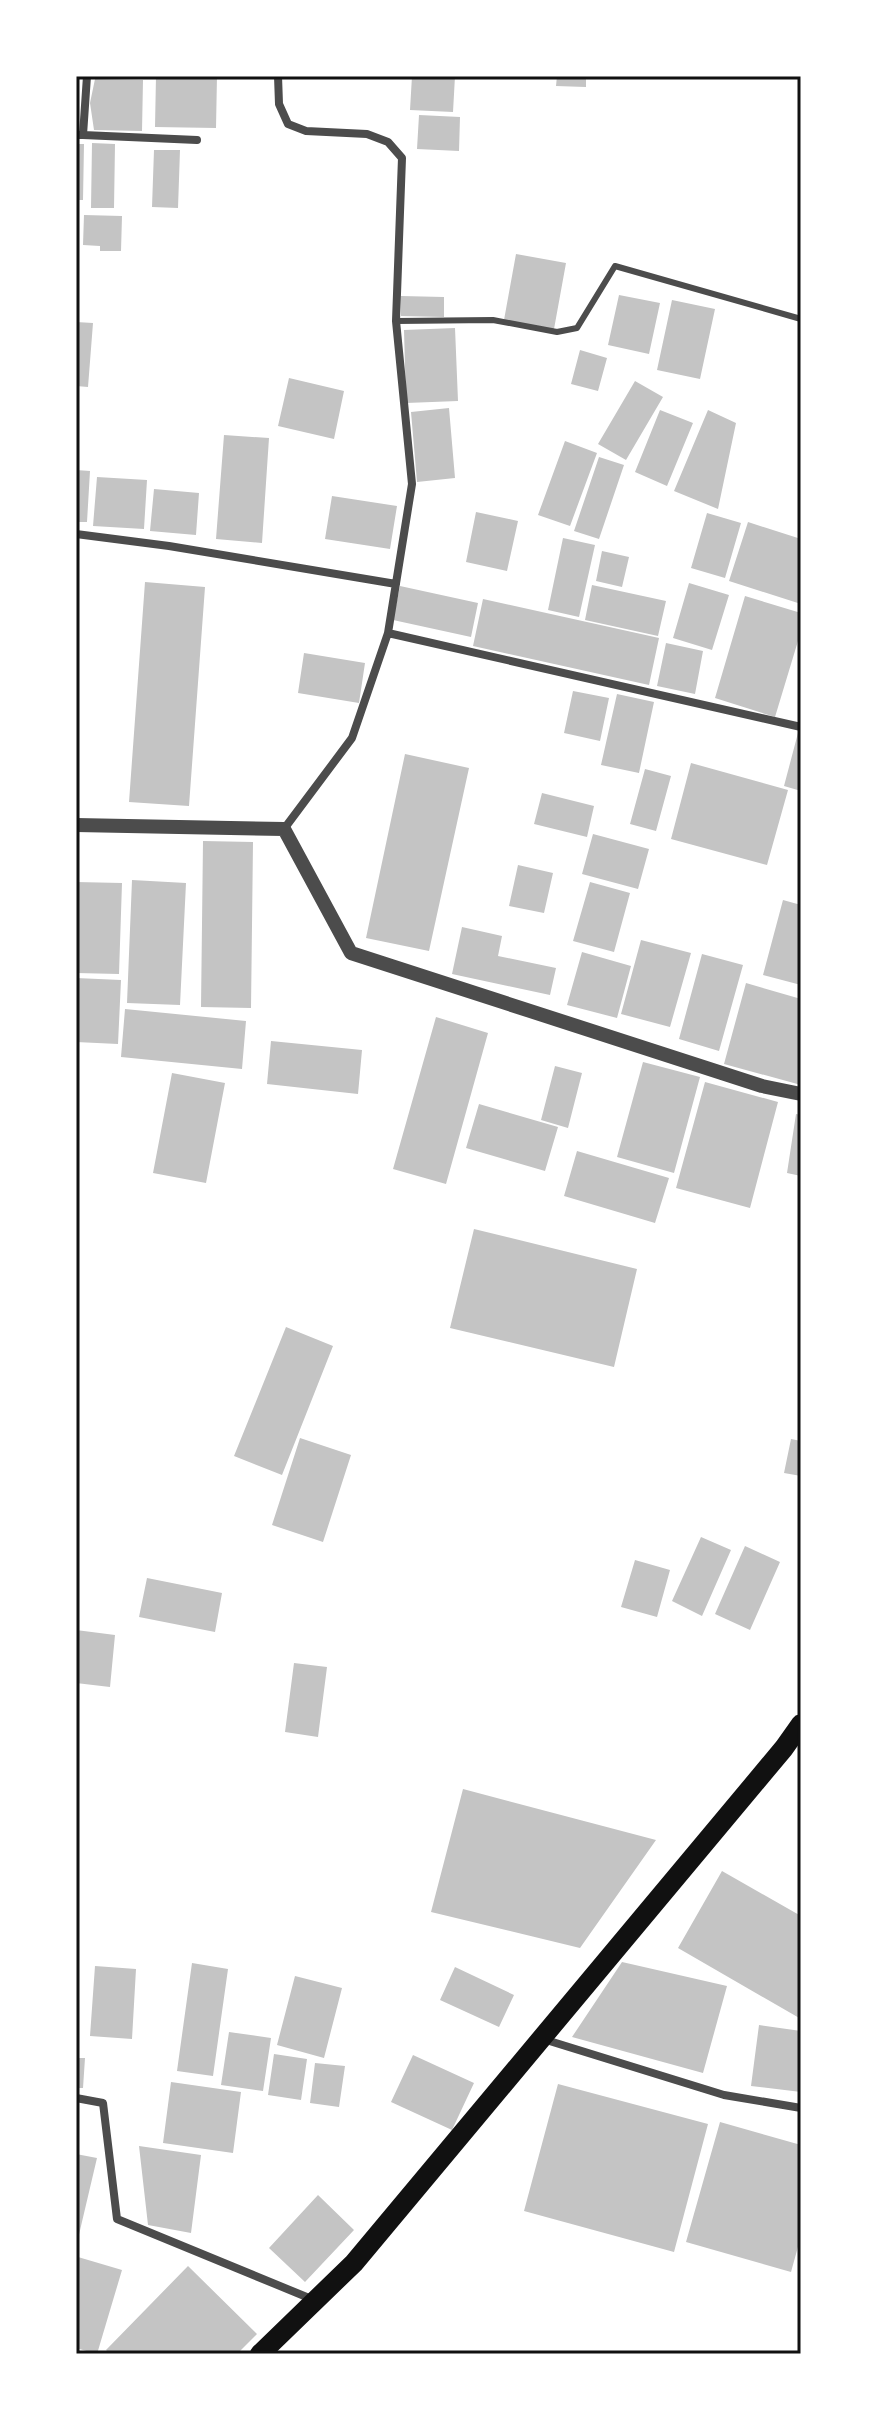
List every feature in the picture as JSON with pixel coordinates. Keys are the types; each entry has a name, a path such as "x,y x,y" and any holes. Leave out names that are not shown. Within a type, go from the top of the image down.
{"main road":[{"path":"260,2354 354,2263 801,1724"}],"street":[{"path":"87,76 80,135 197,140"},
{"path":"278,76 279,104 288,124 306,131 367,134 388,142 402,158 396,321 412,484 388,633 352,738 284,829"},
{"path":"76,534 169,546 396,584"},
{"path":"388,633 801,727"},
{"path":"76,825 284,829"},
{"path":"284,829 351,953 762,1086 801,1094"},
{"path":"541,2039 724,2095 801,2108"},
{"path":"76,2098 103,2103 117,2219 315,2300"}],"lane":[{"path":"396,321 493,320 557,332 577,328 615,266 801,319"}],"building":[{"path":"156,76 217,76 216,128 155,127"},
{"path":"412,76 455,76 453,112 410,110"},
{"path":"557,76 586,76 586,87 556,86"},
{"path":"95,79 143,80 142,131 94,130 90,103"},
{"path":"419,115 460,117 459,151 417,149"},
{"path":"92,143 115,144 114,208 91,208"},
{"path":"76,144 84,144 83,200 76,200"},
{"path":"154,150 180,150 178,208 152,207"},
{"path":"84,215 122,216 121,251 100,251 100,246 83,245"},
{"path":"516,254 566,263 554,329 504,320"},
{"path":"619,295 660,303 649,354 608,345"},
{"path":"401,296 444,297 444,317 401,316"},
{"path":"672,300 715,309 700,379 657,370"},
{"path":"76,322 93,323 88,387 76,386"},
{"path":"455,328 458,401 406,403 404,330"},
{"path":"580,350 607,358 598,391 571,384"},
{"path":"289,378 344,391 334,439 278,426"},
{"path":"635,381 663,397 626,460 598,444"},
{"path":"449,408 455,478 417,482 411,412"},
{"path":"660,410 693,423 667,486 635,472"},
{"path":"708,410 736,423 718,509 674,491"},
{"path":"224,435 269,438 262,543 216,539"},
{"path":"565,441 597,453 570,526 538,515"},
{"path":"599,457 624,465 599,539 574,531"},
{"path":"76,470 90,471 87,522 76,522"},
{"path":"97,477 147,480 144,529 93,526"},
{"path":"154,489 199,493 196,535 150,531"},
{"path":"332,496 397,506 390,549 325,539"},
{"path":"476,512 518,521 507,571 466,562"},
{"path":"707,513 741,523 725,578 691,568"},
{"path":"748,522 801,539 801,604 729,581"},
{"path":"563,538 595,545 579,617 548,610"},
{"path":"602,551 629,557 622,587 596,581"},
{"path":"145,582 205,587 189,806 129,802"},
{"path":"689,583 729,595 712,650 673,638"},
{"path":"592,585 666,601 658,636 585,620"},
{"path":"400,586 478,603 471,637 393,620"},
{"path":"745,596 801,613 801,631 775,717 715,698"},
{"path":"483,599 659,638 649,685 473,646"},
{"path":"666,643 703,651 695,694 657,686"},
{"path":"304,653 365,663 359,703 298,693"},
{"path":"573,691 609,698 600,741 564,733"},
{"path":"617,694 654,702 639,773 601,765"},
{"path":"798,733 801,734 801,791 784,786"},
{"path":"405,754 469,768 429,951 366,938"},
{"path":"691,763 788,790 767,865 671,839"},
{"path":"645,769 671,776 656,831 630,824"},
{"path":"542,793 594,806 587,837 534,824"},
{"path":"593,834 649,849 638,889 582,874"},
{"path":"203,841 253,842 251,1008 201,1007"},
{"path":"518,865 553,873 544,913 509,906"},
{"path":"132,880 186,883 180,1005 127,1003"},
{"path":"76,882 122,883 119,974 76,973"},
{"path":"590,882 630,893 614,952 573,941"},
{"path":"783,900 801,905 801,985 763,975"},
{"path":"462,927 502,936 498,956 556,968 550,995 452,974"},
{"path":"641,940 691,953 670,1027 621,1014"},
{"path":"582,952 631,966 617,1018 567,1005"},
{"path":"702,954 743,965 719,1051 679,1039"},
{"path":"76,978 121,980 118,1044 76,1042"},
{"path":"746,983 801,999 801,1085 724,1064"},
{"path":"125,1009 246,1021 242,1069 121,1057"},
{"path":"436,1017 488,1033 446,1184 393,1169"},
{"path":"271,1041 362,1050 358,1094 267,1084"},
{"path":"643,1062 700,1077 674,1173 617,1157"},
{"path":"555,1066 582,1073 568,1128 541,1120"},
{"path":"172,1073 225,1083 206,1183 153,1173"},
{"path":"705,1082 778,1102 750,1208 676,1188"},
{"path":"479,1104 558,1127 545,1171 466,1148"},
{"path":"796,1114 801,1115 801,1176 787,1173"},
{"path":"577,1151 669,1178 655,1223 564,1196"},
{"path":"474,1229 637,1269 614,1367 450,1328"},
{"path":"286,1327 333,1346 282,1475 234,1456"},
{"path":"300,1438 351,1455 323,1542 272,1525"},
{"path":"791,1439 801,1441 801,1476 784,1473"},
{"path":"701,1537 731,1550 702,1616 672,1601"},
{"path":"745,1546 780,1562 750,1630 715,1614"},
{"path":"635,1560 670,1570 657,1617 621,1607"},
{"path":"147,1578 222,1593 215,1632 139,1617"},
{"path":"76,1630 115,1635 110,1687 76,1683"},
{"path":"294,1663 327,1667 318,1737 285,1732"},
{"path":"463,1789 656,1840 580,1948 431,1912"},
{"path":"722,1871 801,1916 801,2019 678,1948"},
{"path":"622,1962 727,1986 703,2073 572,2037"},
{"path":"192,1963 228,1969 213,2076 177,2071"},
{"path":"95,1966 136,1969 132,2039 90,2036"},
{"path":"455,1967 514,1995 499,2027 440,2000"},
{"path":"295,1976 342,1988 324,2058 277,2045"},
{"path":"759,2025 801,2031 801,2092 751,2086"},
{"path":"229,2032 271,2038 263,2091 221,2085"},
{"path":"274,2054 307,2059 301,2100 268,2095"},
{"path":"413,2055 474,2083 452,2130 391,2102"},
{"path":"76,2058 85,2058 83,2088 76,2088"},
{"path":"315,2063 345,2066 339,2107 310,2103"},
{"path":"171,2082 241,2092 233,2153 163,2143"},
{"path":"558,2084 708,2124 674,2252 524,2211"},
{"path":"720,2122 801,2145 801,2236 791,2272 686,2242"},
{"path":"139,2146 201,2155 191,2233 148,2225"},
{"path":"76,2154 97,2158 77,2243 76,2243"},
{"path":"318,2195 354,2230 305,2282 269,2248"},
{"path":"78,2257 122,2270 97,2354 76,2348"},
{"path":"188,2266 257,2334 237,2354 110,2354 106,2350"}]}
